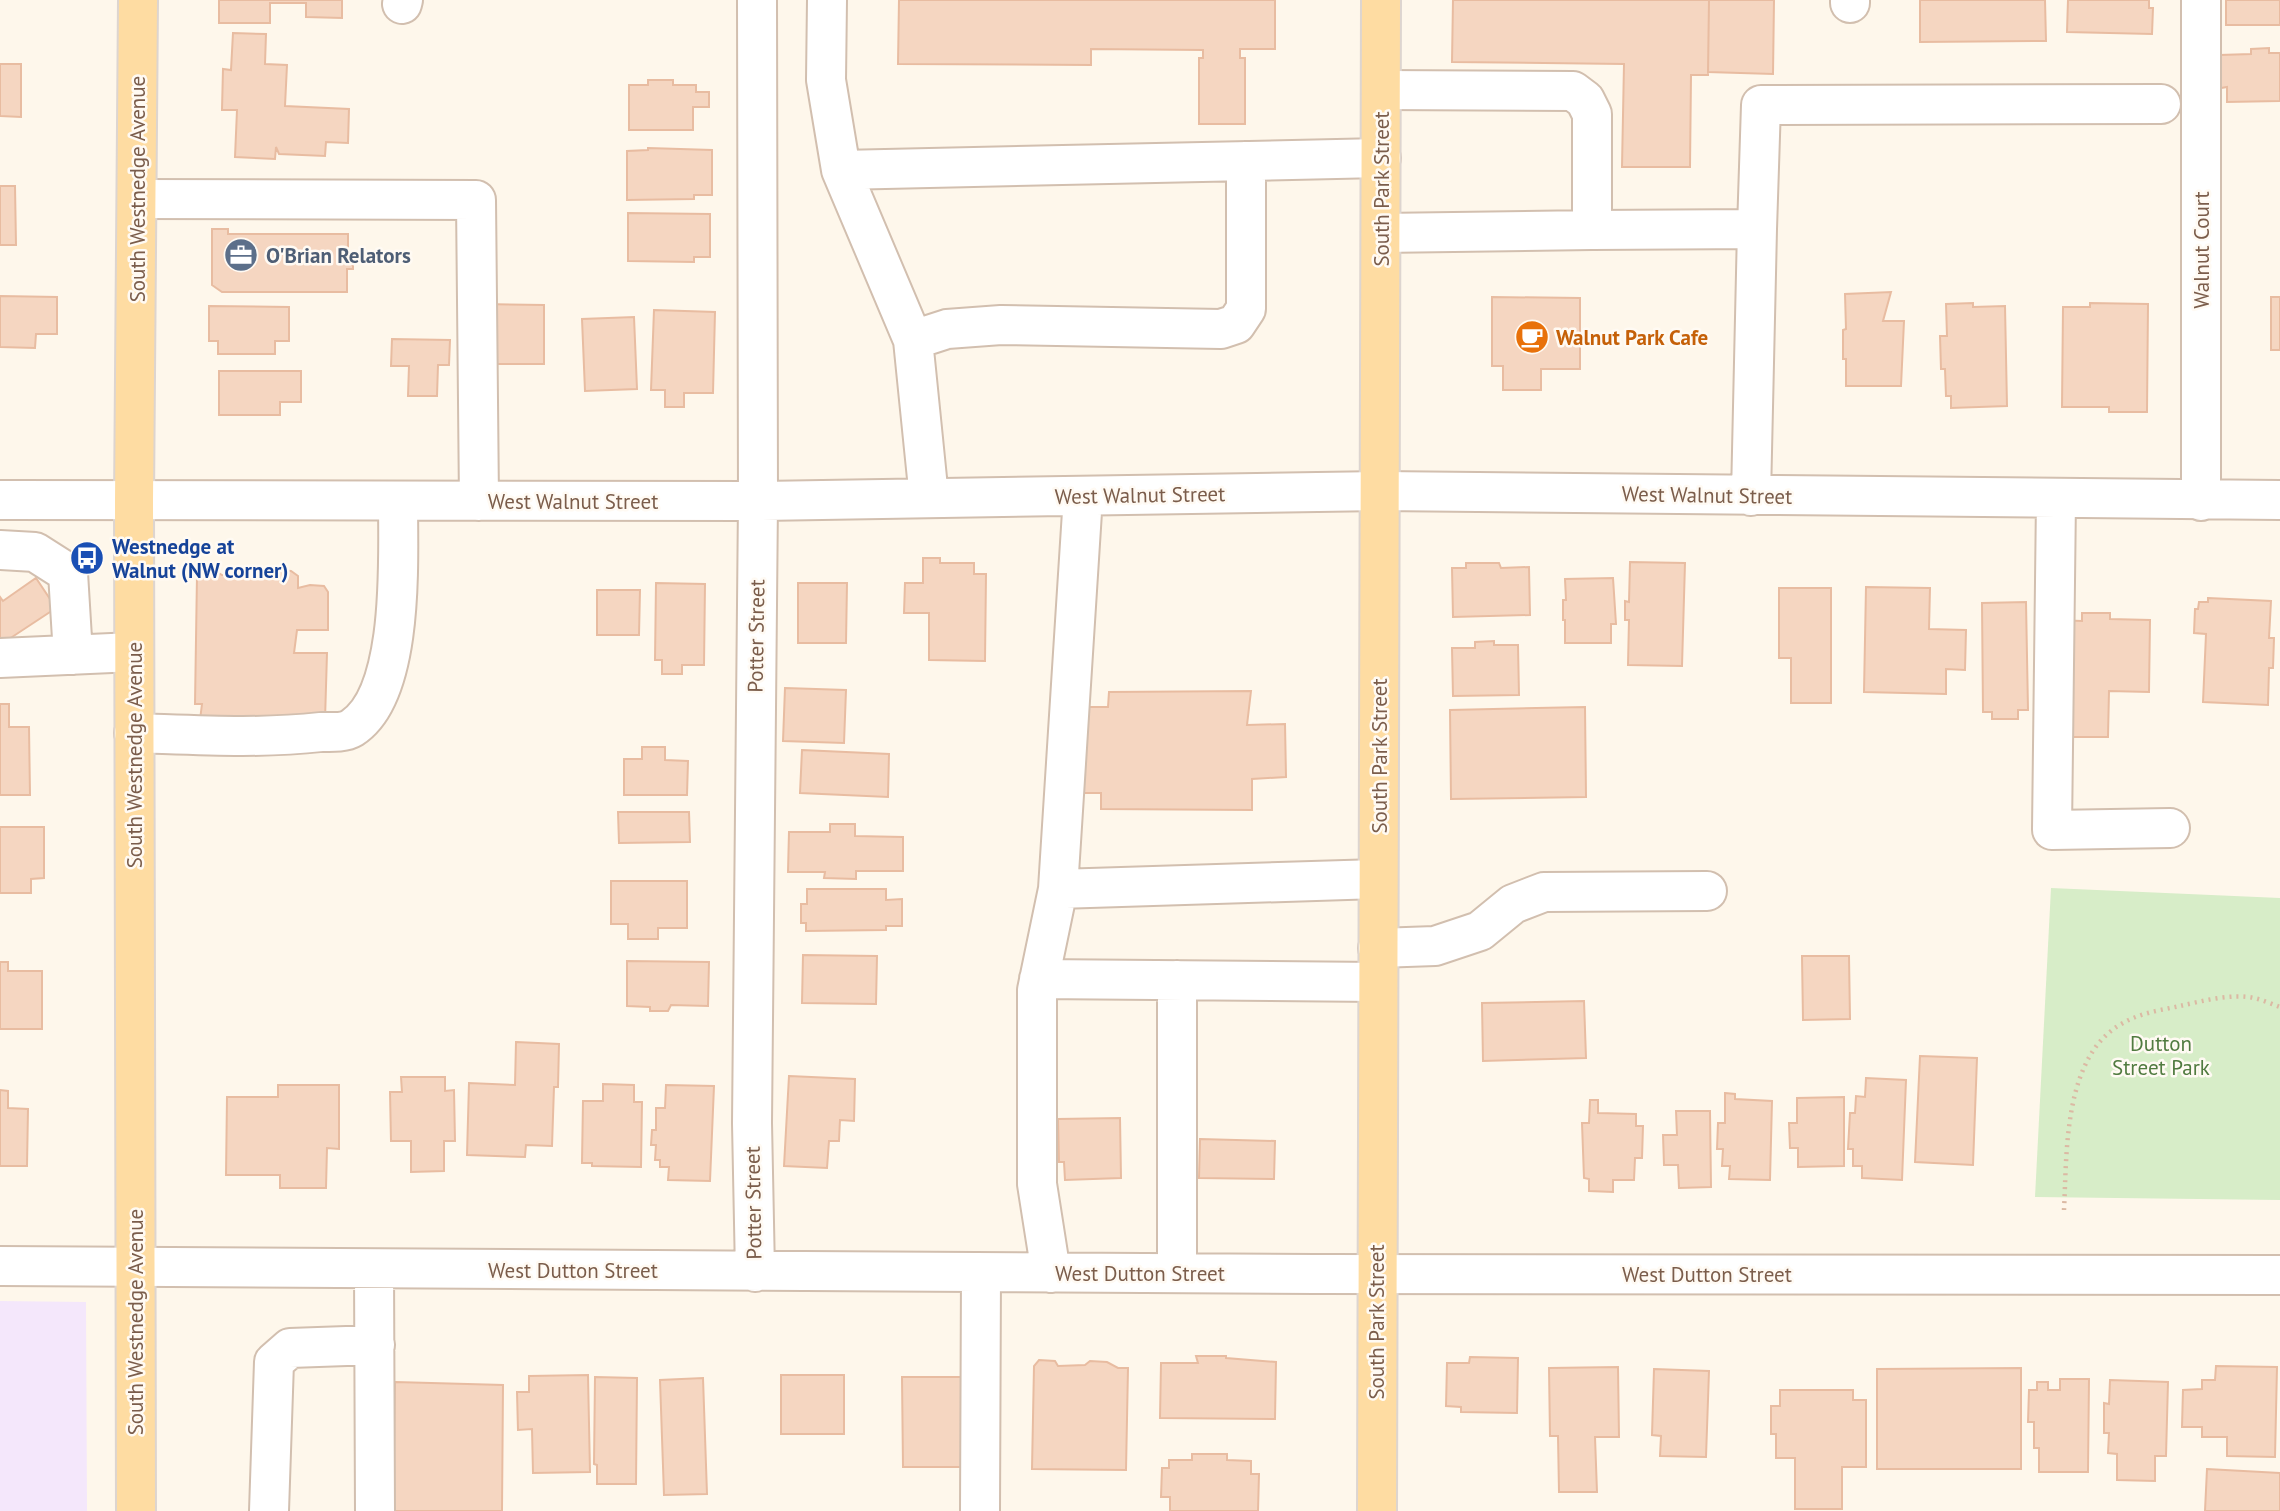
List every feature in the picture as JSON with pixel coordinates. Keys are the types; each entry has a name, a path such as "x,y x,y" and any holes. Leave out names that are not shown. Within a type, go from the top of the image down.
{"main road":[{"name":"South Westnedge Avenue","path":"136,1511 134,500 138,0"},
{"name":"South Park Street","path":"1377,1511 1381,0"}],"street":[{"name":"Potter Street","path":"755,1272 752,1109 758,500 757,0"},
{"path":"827,0 826,80 841,170 913,340 929,498"},
{"name":"Walnut Court","path":"2201,0 2201,500"},
{"path":"1381,90 1573,91 1585,100 1592,114 1592,230"},
{"path":"1751,496 1761,105 2161,104"},
{"path":"841,170 1381,158"},
{"path":"913,340 947,329 1001,325 1221,329 1236,324 1246,309 1246,161"},
{"path":"137,200 476,200 479,500"},
{"path":"1381,233 1757,229"},
{"name":"West Walnut Street","path":"0,500 758,500 1381,491 2280,500"},
{"path":"1051,1273 1037,1184 1037,990 1058,889 1083,496"},
{"path":"2056,499 2052,830 2170,828"},
{"path":"134,733 278,737 349,730 371,712 391,657 398,573 398,500"},
{"path":"0,550 35,552 68,573 73,655"},
{"path":"0,659 134,652"},
{"path":"1058,889 1378,879"},
{"path":"1039,979 1177,980 1378,965 1480,931 1513,904 1544,891 1707,891"},
{"path":"1177,980 1178,1273"},
{"name":"West Dutton Street","path":"0,1266 981,1273 2280,1275"},
{"path":"374,1269 375,1511"},
{"path":"980,1511 981,1273"},
{"path":"269,1511 274,1362 290,1348 375,1345"}],"path":[{"path":"2064,1210 2068,1128 2075,1094 2087,1063 2100,1042 2121,1024 2143,1014 2188,1004 2253,998 2280,1007"}],"shaded area":[{"path":"0,1301 86,1302 87,1511 0,1511"}],"green space":[{"name":"Dutton Street Park","path":"2051,888 2280,898 2280,1200 2035,1197"}],"building":[{"path":"219,0 342,0 342,18 306,17 306,3 270,3 270,23 219,23"},
{"path":"899,0 1275,0 1275,49 1240,49 1240,58 1245,58 1245,124 1199,124 1199,58 1203,58 1203,50 1091,49 1091,65 898,64"},
{"path":"1453,0 1709,0 1708,75 1691,75 1690,167 1622,167 1624,64 1452,62"},
{"path":"1709,0 1774,0 1773,74 1708,72"},
{"path":"1920,0 2045,0 2046,41 1920,42"},
{"path":"2068,0 2149,0 2149,8 2153,8 2152,34 2067,32"},
{"path":"2226,0 2280,0 2280,25 2226,25"},
{"path":"233,33 266,34 265,64 287,65 285,106 349,109 348,143 326,142 325,156 279,154 276,147 275,159 235,157 237,110 222,110 223,69 231,70"},
{"path":"2269,48 2269,53 2280,53 2280,101 2227,102 2227,87 2221,88 2220,55 2251,54 2251,49"},
{"path":"0,64 21,64 21,117 0,116"},
{"path":"648,80 673,80 673,85 696,85 696,92 709,92 709,107 693,107 693,130 629,130 629,85 648,85"},
{"path":"648,148 712,150 712,195 694,195 694,199 627,200 627,151"},
{"path":"0,186 15,186 16,245 0,245"},
{"path":"628,213 710,214 710,257 694,257 694,262 628,261"},
{"path":"212,229 228,229 228,234 348,234 348,256 353,254 353,269 347,269 347,292 222,292 212,285"},
{"path":"1891,292 1883,321 1904,321 1901,386 1846,386 1846,359 1843,359 1845,294"},
{"path":"0,296 57,297 57,334 36,334 35,348 0,347"},
{"path":"1492,297 1580,298 1580,369 1541,369 1541,390 1503,390 1503,366 1492,366"},
{"path":"2271,297 2280,297 2280,350 2271,350"},
{"path":"1973,303 1973,307 2005,306 2007,406 1951,408 1951,396 1946,396 1945,369 1941,369 1940,336 1947,336 1946,304"},
{"path":"2090,303 2148,304 2147,412 2109,412 2109,407 2062,407 2063,307 2090,307"},
{"path":"482,304 544,305 544,364 482,364"},
{"path":"209,306 289,307 289,341 275,341 275,354 218,354 218,341 209,341"},
{"path":"654,310 715,312 713,393 684,393 684,407 665,407 665,390 651,390"},
{"path":"634,317 637,389 585,391 582,319"},
{"path":"392,339 450,340 449,365 438,365 437,396 408,396 409,366 391,366"},
{"path":"219,371 301,371 301,402 280,402 280,415 219,415"},
{"path":"923,558 940,558 940,563 974,563 974,574 986,574 985,661 929,660 929,613 904,613 905,583 923,583"},
{"path":"1630,562 1685,563 1682,666 1628,665 1629,620 1625,620 1625,601 1629,602"},
{"path":"1466,563 1499,563 1501,568 1529,567 1530,615 1453,617 1452,568 1466,568"},
{"path":"206,570 222,575 275,575 281,570 291,571 298,576 298,588 324,586 328,592 328,630 297,630 294,653 327,653 325,720 200,720 202,704 195,704 197,575"},
{"path":"36,578 56,608 3,643 0,639 0,597 3,601"},
{"path":"1613,578 1616,624 1611,624 1611,643 1565,643 1565,579"},
{"path":"656,583 705,584 704,665 682,665 682,674 662,674 662,660 655,660"},
{"path":"798,583 847,583 846,643 798,643"},
{"path":"1866,587 1930,588 1929,629 1966,630 1965,670 1946,669 1946,694 1864,692"},
{"path":"1779,588 1831,588 1831,703 1791,703 1791,658 1779,658"},
{"path":"597,590 640,590 639,635 597,635"},
{"path":"2208,598 2271,601 2269,638 2274,638 2273,668 2269,668 2268,705 2203,702 2206,634 2194,633 2195,609 2198,609 2199,602 2208,602"},
{"path":"2026,602 2028,710 2018,710 2018,719 1992,719 1992,712 1983,712 1982,603"},
{"path":"2082,613 2110,613 2110,619 2150,620 2149,692 2109,691 2108,737 2054,737 2056,620 2082,621"},
{"path":"1494,641 1494,645 1518,645 1519,695 1453,696 1452,648 1475,648 1475,642"},
{"path":"785,688 846,690 844,743 783,741"},
{"path":"1251,691 1247,725 1285,724 1286,777 1252,779 1252,810 1101,809 1101,793 1078,793 1076,707 1108,707 1109,692"},
{"path":"0,704 9,704 9,727 29,727 30,795 0,795"},
{"path":"1585,707 1586,797 1451,799 1450,710"},
{"path":"642,747 665,747 665,760 688,761 687,795 624,795 624,759 642,759"},
{"path":"802,750 889,754 888,797 800,793"},
{"path":"618,812 689,812 690,842 619,843"},
{"path":"830,824 855,824 855,836 903,837 903,871 856,871 856,879 824,878 825,872 788,872 789,832 830,832"},
{"path":"0,827 44,827 44,878 31,879 31,893 0,893"},
{"path":"611,881 687,881 687,928 658,928 658,939 628,939 628,924 611,924"},
{"path":"807,889 886,889 886,900 902,899 902,926 886,926 886,930 806,931 806,923 801,923 801,904 807,904"},
{"path":"803,955 877,956 876,1004 802,1003"},
{"path":"1802,956 1849,956 1850,1019 1803,1020"},
{"path":"627,961 709,962 708,1006 671,1005 668,1011 650,1011 650,1007 627,1006"},
{"path":"0,962 8,962 8,971 42,971 42,1029 0,1029"},
{"path":"1584,1001 1586,1058 1483,1061 1482,1003"},
{"path":"516,1042 559,1044 552,1146 526,1145 525,1157 467,1155 469,1083 515,1085"},
{"path":"1920,1056 1977,1058 1973,1165 1915,1162"},
{"path":"789,1076 855,1079 854,1121 840,1120 839,1141 829,1141 827,1168 784,1166"},
{"path":"401,1077 445,1077 445,1091 454,1090 455,1141 444,1141 444,1171 411,1172 411,1141 391,1141 390,1092 402,1092"},
{"path":"1866,1078 1906,1080 1902,1180 1862,1178 1862,1166 1853,1166 1853,1149 1848,1149 1850,1113 1855,1113 1856,1096 1865,1097"},
{"path":"603,1084 634,1085 634,1102 642,1102 641,1167 592,1166 592,1163 582,1163 583,1101 603,1101"},
{"path":"278,1085 339,1085 339,1149 327,1148 326,1188 280,1188 280,1175 226,1175 227,1097 278,1097"},
{"path":"666,1085 714,1086 710,1181 668,1180 669,1167 660,1167 660,1160 655,1160 656,1145 651,1145 652,1130 656,1130 656,1108 665,1108"},
{"path":"0,1090 8,1091 8,1108 28,1109 27,1166 0,1166"},
{"path":"1725,1093 1735,1094 1735,1099 1772,1101 1770,1180 1729,1179 1730,1166 1722,1166 1723,1149 1717,1149 1718,1123 1725,1123"},
{"path":"1844,1097 1844,1166 1798,1167 1798,1148 1790,1148 1789,1123 1797,1123 1797,1098"},
{"path":"1590,1100 1598,1100 1598,1113 1636,1114 1636,1126 1643,1126 1642,1158 1635,1158 1634,1180 1613,1180 1613,1192 1589,1191 1589,1179 1584,1178 1582,1123 1589,1123"},
{"path":"1676,1111 1710,1111 1711,1187 1679,1188 1678,1165 1664,1165 1663,1135 1677,1135"},
{"path":"1120,1118 1121,1178 1065,1180 1064,1162 1059,1162 1058,1119"},
{"path":"1200,1139 1275,1141 1274,1179 1199,1178"},
{"path":"1196,1356 1226,1356 1276,1362 1275,1419 1160,1418 1161,1363 1198,1363"},
{"path":"1470,1357 1518,1358 1517,1413 1461,1412 1461,1407 1446,1406 1447,1363 1469,1363"},
{"path":"1039,1360 1055,1361 1058,1366 1085,1365 1090,1361 1128,1368 1126,1470 1032,1469 1034,1366"},
{"path":"2216,1366 2277,1367 2275,1457 2227,1456 2227,1437 2202,1437 2202,1427 2182,1427 2183,1390 2202,1389 2202,1380 2215,1380"},
{"path":"1618,1367 1619,1437 1595,1437 1597,1492 1559,1492 1558,1436 1550,1436 1549,1368"},
{"path":"2021,1368 2021,1469 1877,1469 1877,1369"},
{"path":"1654,1369 1709,1371 1706,1457 1660,1456 1661,1436 1652,1435"},
{"path":"588,1375 590,1472 533,1473 532,1429 518,1430 517,1392 529,1392 529,1376"},
{"path":"781,1375 844,1375 844,1434 781,1434"},
{"path":"595,1377 637,1378 636,1484 597,1484 597,1465 594,1464"},
{"path":"902,1377 974,1377 974,1467 903,1467"},
{"path":"703,1378 707,1494 664,1495 660,1380"},
{"path":"2060,1379 2089,1379 2088,1472 2039,1472 2039,1448 2034,1448 2034,1422 2028,1422 2029,1390 2037,1390 2037,1382 2048,1382 2048,1390 2060,1390"},
{"path":"2110,1380 2168,1382 2166,1456 2155,1456 2155,1481 2117,1480 2117,1454 2108,1453 2109,1433 2104,1433 2104,1403 2109,1404"},
{"path":"395,1382 503,1385 502,1511 393,1511"},
{"path":"1780,1390 1853,1390 1853,1400 1866,1400 1866,1467 1842,1467 1842,1509 1795,1509 1795,1458 1776,1458 1776,1434 1771,1434 1771,1406 1780,1406"},
{"path":"1192,1454 1227,1454 1227,1460 1251,1461 1251,1474 1259,1474 1258,1511 1170,1511 1170,1497 1161,1497 1162,1468 1169,1468 1169,1460 1192,1460"},
{"path":"2207,1469 2280,1473 2280,1511 2205,1511"}],"place":[{"name":"O'Brian Relators","path":"241,255"},
{"name":"Walnut Park Cafe","path":"1532,337"},
{"name":"Westnedge at Walnut (NW corner)","path":"87,558"}]}
